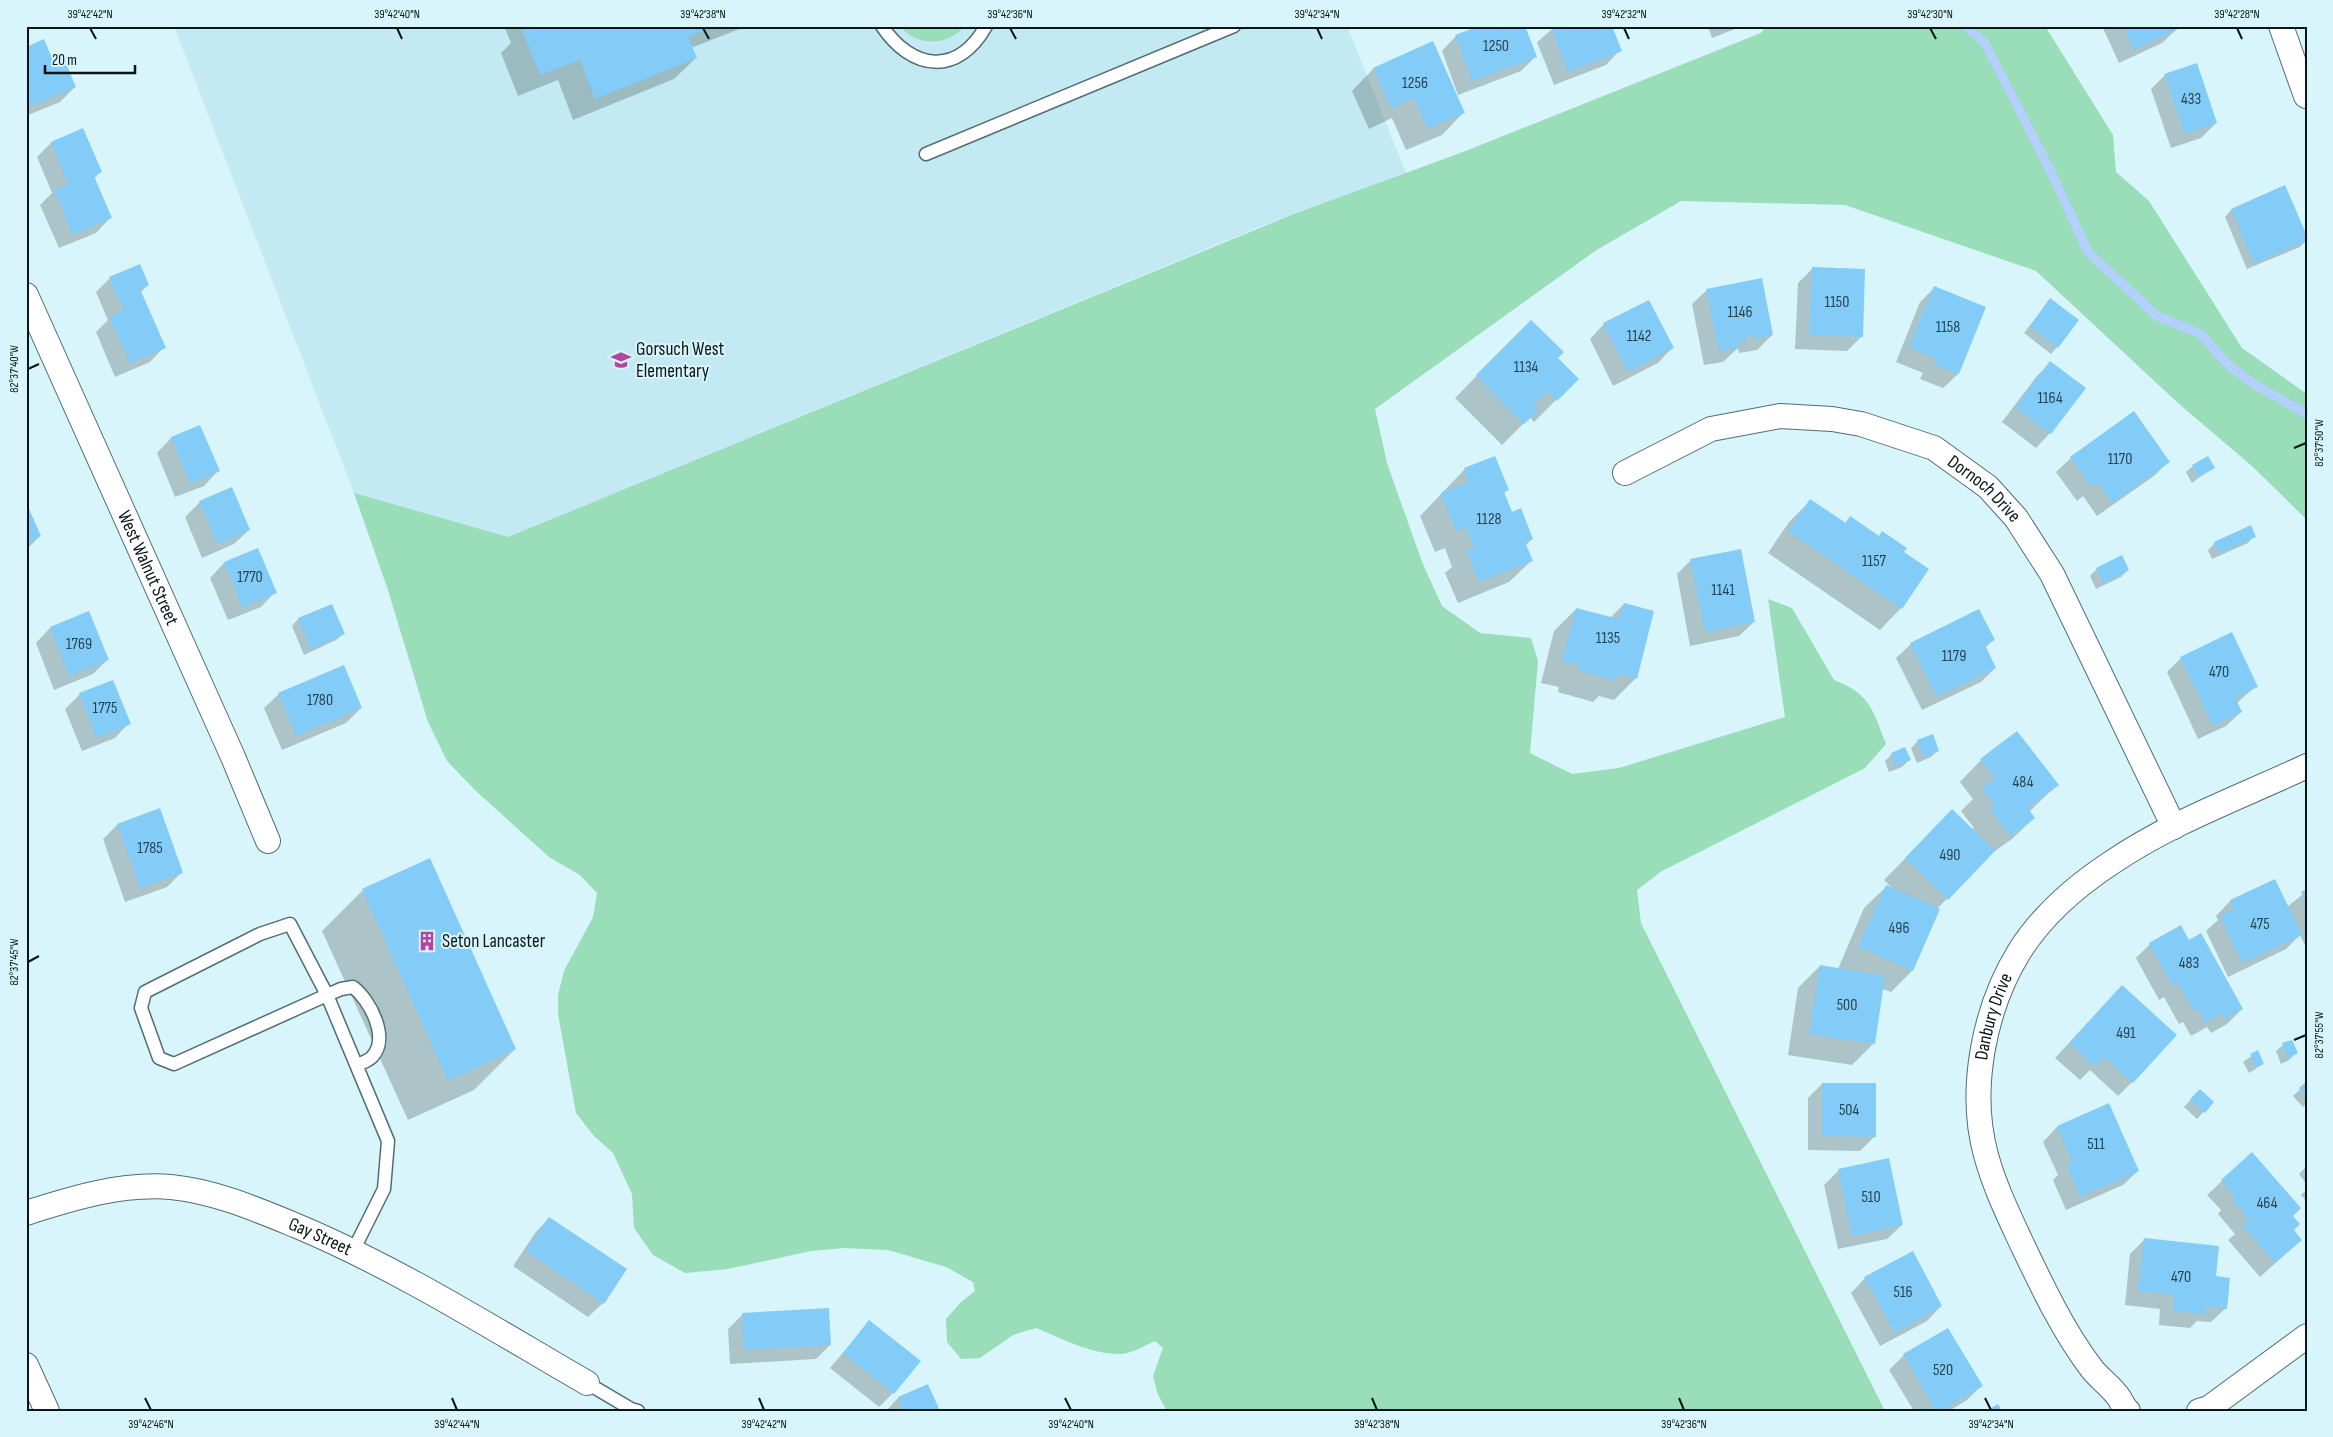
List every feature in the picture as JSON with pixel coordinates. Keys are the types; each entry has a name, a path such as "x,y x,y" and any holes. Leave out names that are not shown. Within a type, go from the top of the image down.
{"street":[{"path":"2281,26 2306,96"},
{"name":"West Walnut Street","path":"26,295 229,748 268,841"},
{"name":"Dornoch Drive","path":"1625,473 1712,429 1780,416 1832,419 1861,424 1934,448 1988,487 2016,518 2038,550 2060,590 2174,827"},
{"name":"Danbury Drive","path":"2123,1403 2094,1372 2072,1341 2035,1271 1999,1194 1985,1154 1978,1115 1980,1071 1985,1040 1999,992 2019,952 2045,918 2076,890 2110,863 2174,827 2307,766"},
{"name":"Gay Street","path":"26,1213 84,1194 128,1188 171,1187 216,1197 268,1214 353,1251 454,1306 587,1383"},
{"path":"2199,1411 2209,1408 2307,1336"},
{"path":"26,1365 46,1411"}],"lane":[{"path":"882,26 893,42 908,55 926,61 943,61 958,57 981,36 986,26"},
{"path":"926,154 1124,70 1234,26"},
{"path":"353,1251 384,1189 388,1166 388,1141 327,995 290,924 260,934 145,992 141,1008 160,1058 174,1064 327,995 341,989 353,987 364,996 379,1030 378,1047 371,1059 357,1065"},
{"path":"587,1383 634,1410"}],"shaded area":[{"name":"Gorsuch West Elementary","path":"174,26 1347,26 1406,173 1262,226 387,587 354,493"}],"green space":[{"path":"900,26 965,26 958,33 950,37 941,40 923,41 907,33"},
{"path":"1766,26 2045,26 2113,135 2116,172 2149,201 2242,348 2307,394 2307,520 2253,467 2178,403 2036,271 1845,205 1681,201 1595,251 1375,409 1387,463 1422,562 1442,606 1480,633 1531,638 1538,661 1530,753 1572,774 1619,768 1785,717 1768,599 1792,608 1834,680 1856,691 1874,713 1886,744 1865,768 1662,871 1637,890 1641,923 1885,1411 1167,1411 1158,1395 1153,1376 1163,1348 1155,1341 1131,1352 1111,1354 1078,1346 1036,1328 1013,1335 980,1358 961,1359 947,1342 946,1319 961,1302 975,1291 973,1282 946,1267 888,1250 845,1248 811,1251 728,1269 685,1273 653,1255 634,1228 632,1194 613,1153 594,1136 576,1113 558,1014 558,995 564,971 593,917 597,893 580,875 549,857 476,791 447,761 428,722 387,587 354,493 508,537 1294,214 1463,152 1761,33"}],"building":[{"path":"532,26 716,26 688,37 697,58 595,99 580,60 540,75 522,30"},
{"path":"1479,26 1525,26 1537,57 1472,81 1455,35"},
{"path":"1612,26 1622,51 1568,72 1551,27"},
{"path":"2123,26 2177,26 2178,29 2134,50"},
{"path":"44,39 52,58 62,54 76,87 26,108 26,47"},
{"path":"1433,41 1465,113 1428,129 1414,98 1391,108 1373,68"},
{"path":"2197,63 2217,123 2185,134 2164,74"},
{"path":"83,128 102,172 94,176 112,218 73,235 54,190 68,184 51,142"},
{"path":"2285,185 2307,236 2307,241 2254,263 2231,209"},
{"path":"140,264 149,285 140,289 166,348 130,363 109,317 124,310 109,277"},
{"path":"1812,267 1865,269 1863,337 1809,335"},
{"path":"1762,278 1773,335 1754,339 1752,335 1746,336 1747,341 1738,343 1739,348 1719,351 1706,289"},
{"path":"1934,286 1986,307 1959,374 1933,364 1936,359 1909,347"},
{"path":"2050,298 2079,320 2058,348 2030,326"},
{"path":"1649,300 1674,348 1628,372 1603,323"},
{"path":"1531,320 1564,352 1558,358 1579,379 1557,401 1548,391 1533,405 1539,410 1524,424 1476,375"},
{"path":"2050,361 2086,388 2051,434 2015,408"},
{"path":"2134,411 2170,462 2112,503 2098,483 2092,487 2070,457"},
{"path":"200,425 220,471 190,484 171,437"},
{"path":"1495,456 1509,490 1504,492 1512,512 1521,508 1533,539 1525,542 1533,561 1479,582 1466,551 1474,547 1466,527 1456,531 1441,493 1469,482 1464,468"},
{"path":"2208,456 2215,468 2199,477 2192,465"},
{"path":"232,487 250,530 217,544 199,501"},
{"path":"1810,499 1846,523 1850,516 1879,536 1882,531 1907,548 1904,552 1929,569 1902,609 1788,531"},
{"path":"26,502 41,536 26,543"},
{"path":"2251,525 2256,537 2219,553 2214,542"},
{"path":"258,548 277,593 242,607 224,562"},
{"path":"1741,549 1755,622 1705,632 1690,559"},
{"path":"2122,555 2129,570 2104,583 2096,568"},
{"path":"1624,603 1654,611 1637,679 1618,674 1616,681 1579,671 1580,665 1562,661 1576,608 1619,619"},
{"path":"332,604 345,634 311,649 298,618"},
{"path":"1979,609 1995,640 1985,645 1996,668 1937,697 1910,643"},
{"path":"89,611 109,660 69,676 50,627"},
{"path":"2232,632 2258,687 2235,697 2242,712 2213,726 2180,657"},
{"path":"344,665 362,708 296,736 278,693"},
{"path":"113,680 131,724 97,738 79,693"},
{"path":"2017,731 2059,785 2028,808 2035,818 2011,836 1990,810 1995,806 1982,788 1995,778 1980,759"},
{"path":"1933,734 1939,751 1924,757 1917,740"},
{"path":"1905,747 1911,760 1896,766 1891,753"},
{"path":"160,808 183,873 140,888 117,824"},
{"path":"1952,809 1995,851 1948,900 1905,858"},
{"name":"Seton Lancaster","path":"430,858 516,1049 448,1081 362,889"},
{"path":"2275,879 2302,935 2242,963 2220,916 2234,909 2230,900"},
{"path":"1886,885 1940,909 1913,971 1858,947"},
{"path":"2307,889 2307,904 2301,892"},
{"path":"2181,925 2189,940 2201,933 2243,1009 2225,1019 2222,1013 2205,1023 2198,1009 2194,1011 2178,983 2173,986 2149,943"},
{"path":"1820,965 1885,976 1875,1044 1809,1034"},
{"path":"2122,985 2177,1035 2133,1083 2104,1057 2095,1067 2069,1043"},
{"path":"2292,1040 2298,1053 2288,1058 2282,1043"},
{"path":"2258,1050 2264,1064 2256,1067 2250,1054"},
{"path":"2307,1081 2307,1097 2299,1088"},
{"path":"1822,1083 1876,1083 1876,1137 1822,1136"},
{"path":"2200,1089 2214,1102 2205,1113 2190,1099"},
{"path":"2109,1103 2139,1171 2080,1197 2067,1165 2072,1162 2057,1126"},
{"path":"2252,1152 2301,1208 2293,1216 2300,1224 2294,1230 2302,1240 2275,1263 2242,1225 2249,1219 2232,1199 2234,1195 2221,1180"},
{"path":"1889,1158 1903,1225 1852,1236 1838,1169"},
{"path":"549,1217 627,1269 604,1304 526,1251"},
{"path":"2144,1238 2219,1246 2216,1276 2230,1278 2227,1309 2206,1306 2206,1314 2173,1311 2174,1295 2138,1291"},
{"path":"1913,1251 1942,1306 1895,1333 1864,1277"},
{"path":"829,1308 831,1345 744,1350 742,1313"},
{"path":"869,1320 921,1361 894,1394 843,1353"},
{"path":"1948,1328 1983,1386 1941,1411 1936,1411 1903,1354"},
{"path":"928,1384 940,1411 903,1411 898,1397"},
{"path":"1998,1404 2002,1411 1986,1411"}],"waterway":[{"path":"1966,26 1985,43 2050,170 2088,252 2157,316 2201,334 2227,364 2257,386 2307,414"}],"place":[{"name":"Gorsuch West Elementary","path":"621,360"},
{"name":"Seton Lancaster","path":"427,941"}]}
